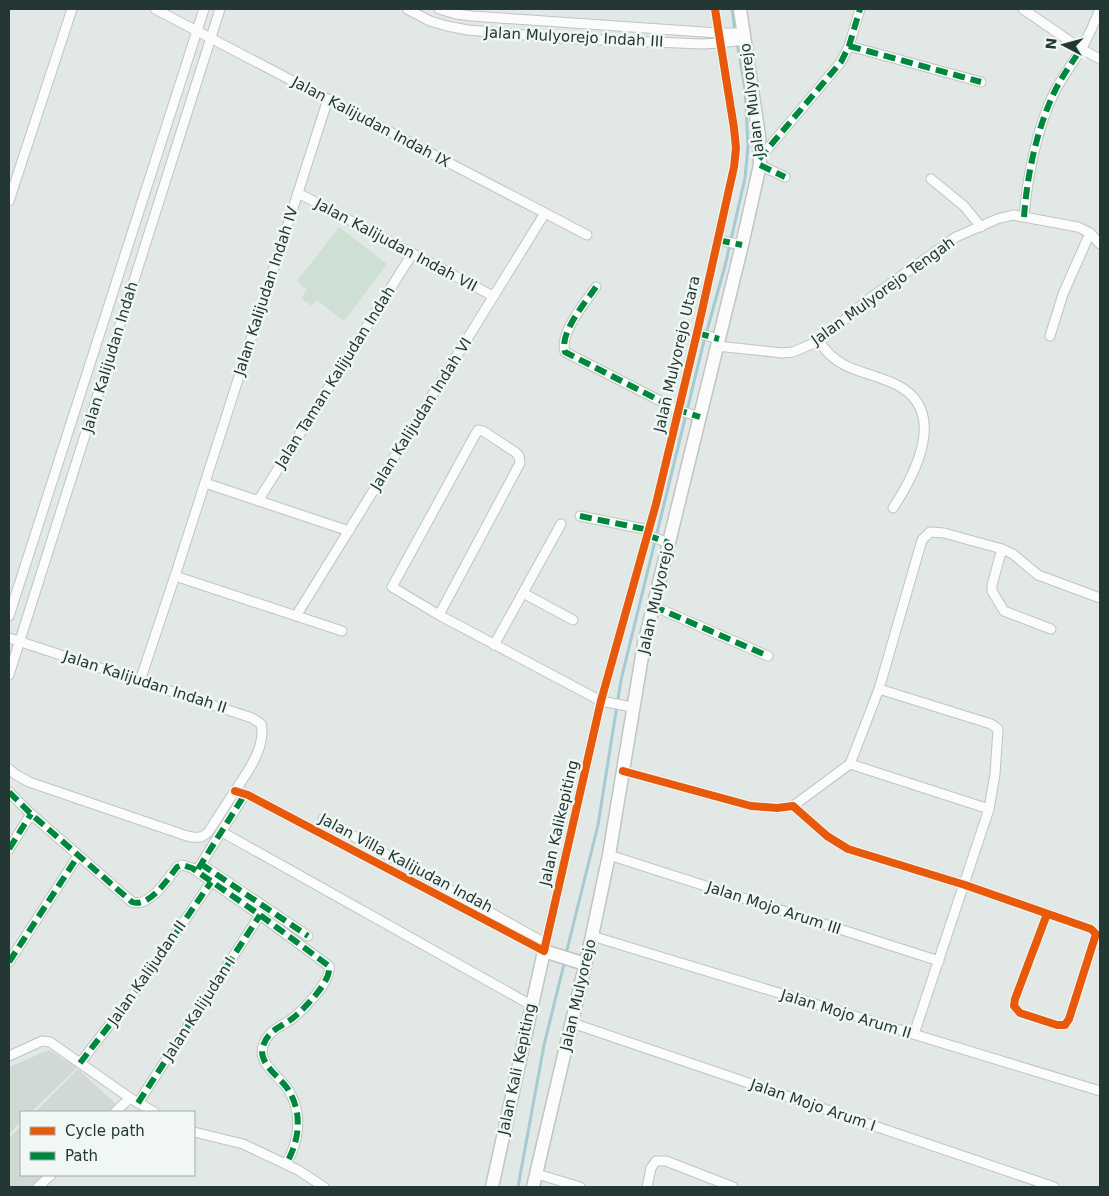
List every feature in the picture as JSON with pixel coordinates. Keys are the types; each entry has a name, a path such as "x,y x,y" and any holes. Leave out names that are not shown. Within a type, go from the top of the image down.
{"main road":[{"name":"Jalan Mulyorejo","path":"534,1187 628,772 627,706 653,606 666,542 760,162 759,136 741,37 740,9"},
{"name":"Jalan Villa Kalijudan Indah","path":"547,949 585,964"},
{"name":"Jalan Kali Kepiting","path":"492,1187 531,1005 547,949"}],"street":[{"path":"9,201 72,9"},
{"name":"Jalan Kalijudan Indah IX","path":"155,9 587,235"},
{"name":"Jalan Kalijudan Indah","path":"9,616 204,9"},
{"name":"Jalan Kalijudan Indah","path":"9,676 220,9"},
{"name":"Jalan Mulyorejo Indah III","path":"407,9 430,21 447,26 468,30 556,38 741,37"},
{"path":"439,9 456,14 721,38"},
{"name":"Jalan Mulyorejo Utara","path":"604,701 649,534 699,334 721,240 731,185 736,148 721,38 715,9"},
{"path":"784,177 760,162 841,62 860,9"},
{"path":"1023,9 1081,49 1100,59"},
{"path":"1024,217 1029,178 1044,119 1059,83 1081,49 1100,9"},
{"path":"556,38 557,22"},
{"path":"848,46 981,82"},
{"name":"Jalan Kalijudan Indah IV","path":"140,681 328,99"},
{"path":"931,179 964,206 981,227"},
{"name":"Jalan Kalijudan Indah VII","path":"298,193 494,296"},
{"name":"Jalan Kalijudan Indah VI","path":"296,616 545,213"},
{"name":"Jalan Mulyorejo Tengah","path":"699,334 716,340 782,353 793,352 819,341 869,299 956,237 997,219 1013,215 1078,227 1090,233 1100,244"},
{"path":"1050,336 1063,294 1090,233"},
{"path":"721,240 739,244"},
{"name":"Jalan Taman Kalijudan Indah","path":"258,501 412,254"},
{"path":"596,287 567,332 563,346 565,352 680,410 698,416"},
{"path":"819,341 827,353 842,365 898,385 910,395 922,411 926,431 922,451 902,494 893,508"},
{"path":"439,615 520,463 519,456 515,452 484,431 478,430 475,435 392,586 394,590 439,615 604,701 627,706"},
{"path":"205,483 349,531"},
{"path":"580,516 649,534 666,542"},
{"path":"494,644 561,524"},
{"path":"628,772 751,806 778,808 793,806 850,764 878,689 922,540 930,532 944,533 1002,549 1013,554 1038,575 1100,598"},
{"path":"1002,549 992,591 1004,611 1051,629"},
{"path":"175,576 342,631"},
{"path":"523,593 573,620"},
{"path":"653,606 768,656"},
{"name":"Jalan Kalijudan Indah II","path":"9,638 252,718 262,724 264,732 248,772 204,837 200,838 187,836 29,782 14,774 9,768"},
{"path":"878,689 990,724 998,729 995,774 989,809 914,1034"},
{"name":"Jalan Kalikepiting","path":"547,949 604,701"},
{"path":"850,764 989,809"},
{"path":"199,868 247,795 245,789 237,788"},
{"path":"9,792 31,814 132,902 138,904 143,902 162,888 177,867 199,868 308,936"},
{"name":"Jalan Villa Kalijudan Indah","path":"247,795 547,949"},
{"path":"793,806 827,836 848,849 965,884 1090,929 1096,934 1069,1019 1065,1025 1057,1025 1020,1013 1014,1006 1047,914"},
{"path":"9,849 31,814"},
{"name":"Jalan Villa Kalijudan Indah","path":"323,819 524,930 547,949"},
{"path":"222,832 531,1005"},
{"name":"Jalan Mojo Arum III","path":"609,855 939,961"},
{"path":"9,962 78,856"},
{"path":"199,868 211,882 327,963 330,968 327,978 314,998 292,1018 273,1030 262,1048 264,1060 289,1091 297,1109 299,1126 290,1157 286,1164"},
{"name":"Jalan Kalijudan II","path":"80,1063 139,987 211,882"},
{"name":"Jalan Kalijudan I","path":"117,1111 134,1101 260,915"},
{"name":"Jalan Mojo Arum II","path":"592,936 1100,1091"},
{"name":"Jalan Mojo Arum I","path":"572,1023 1054,1187"},
{"path":"9,1056 42,1041 46,1041 134,1101 152,1111"},
{"path":"195,1132 242,1144 298,1170 324,1187"},
{"path":"647,1187 651,1168 656,1161 666,1161 733,1187"},
{"path":"537,1174 580,1187"},
{"path":"38,1187 50,1176"}],"shaded area":[{"path":"49,1050 77,1068 32,1111 20,1111 20,1123 9,1134 9,1067"},
{"path":"78,1069 116,1104 109,1111 36,1111"},
{"path":"20,1127 20,1176 48,1176 36,1187 9,1187 9,1138"}],"green space":[{"path":"339,227 387,264 344,321 317,300 312,306 301,298 307,290 297,281"}],"waterway":[{"path":"732,9 735,31"},
{"path":"566,954 598,825 621,680 704,341 725,266 745,178 748,146 745,89 737,42"},
{"path":"518,1187 544,1045 565,960"}],"marked path":[{"path":"759,159 841,62 849,46 860,9"},
{"path":"849,46 981,82"},
{"path":"1024,217 1030,170 1037,139 1047,109 1056,89 1081,49"},
{"path":"760,165 785,177"},
{"path":"718,240 742,245"},
{"path":"596,287 569,327 564,344 565,352 678,410 700,417"},
{"path":"697,333 719,339"},
{"path":"580,516 649,530"},
{"path":"647,535 669,543"},
{"path":"653,606 768,656"},
{"path":"9,792 31,814 132,902 138,903 151,897 177,867 182,865 192,868 329,966 329,972 322,987 293,1018 275,1029 268,1036 263,1046 262,1053 264,1059 289,1091 298,1118 294,1147 286,1164"},
{"path":"198,869 245,794"},
{"path":"9,849 31,814"},
{"path":"9,962 78,856"},
{"path":"201,864 308,936"},
{"path":"80,1063 139,987 211,882"},
{"path":"138,1103 260,915"}],"cycle path":[{"path":"235,791 248,795 544,951 601,701 656,504 734,167 736,148 734,128 715,9"},
{"path":"623,771 751,806 777,808 793,806 827,836 848,849 965,885 1091,929 1096,934 1069,1019 1065,1025 1057,1025 1020,1013 1014,1006 1047,914"}]}
